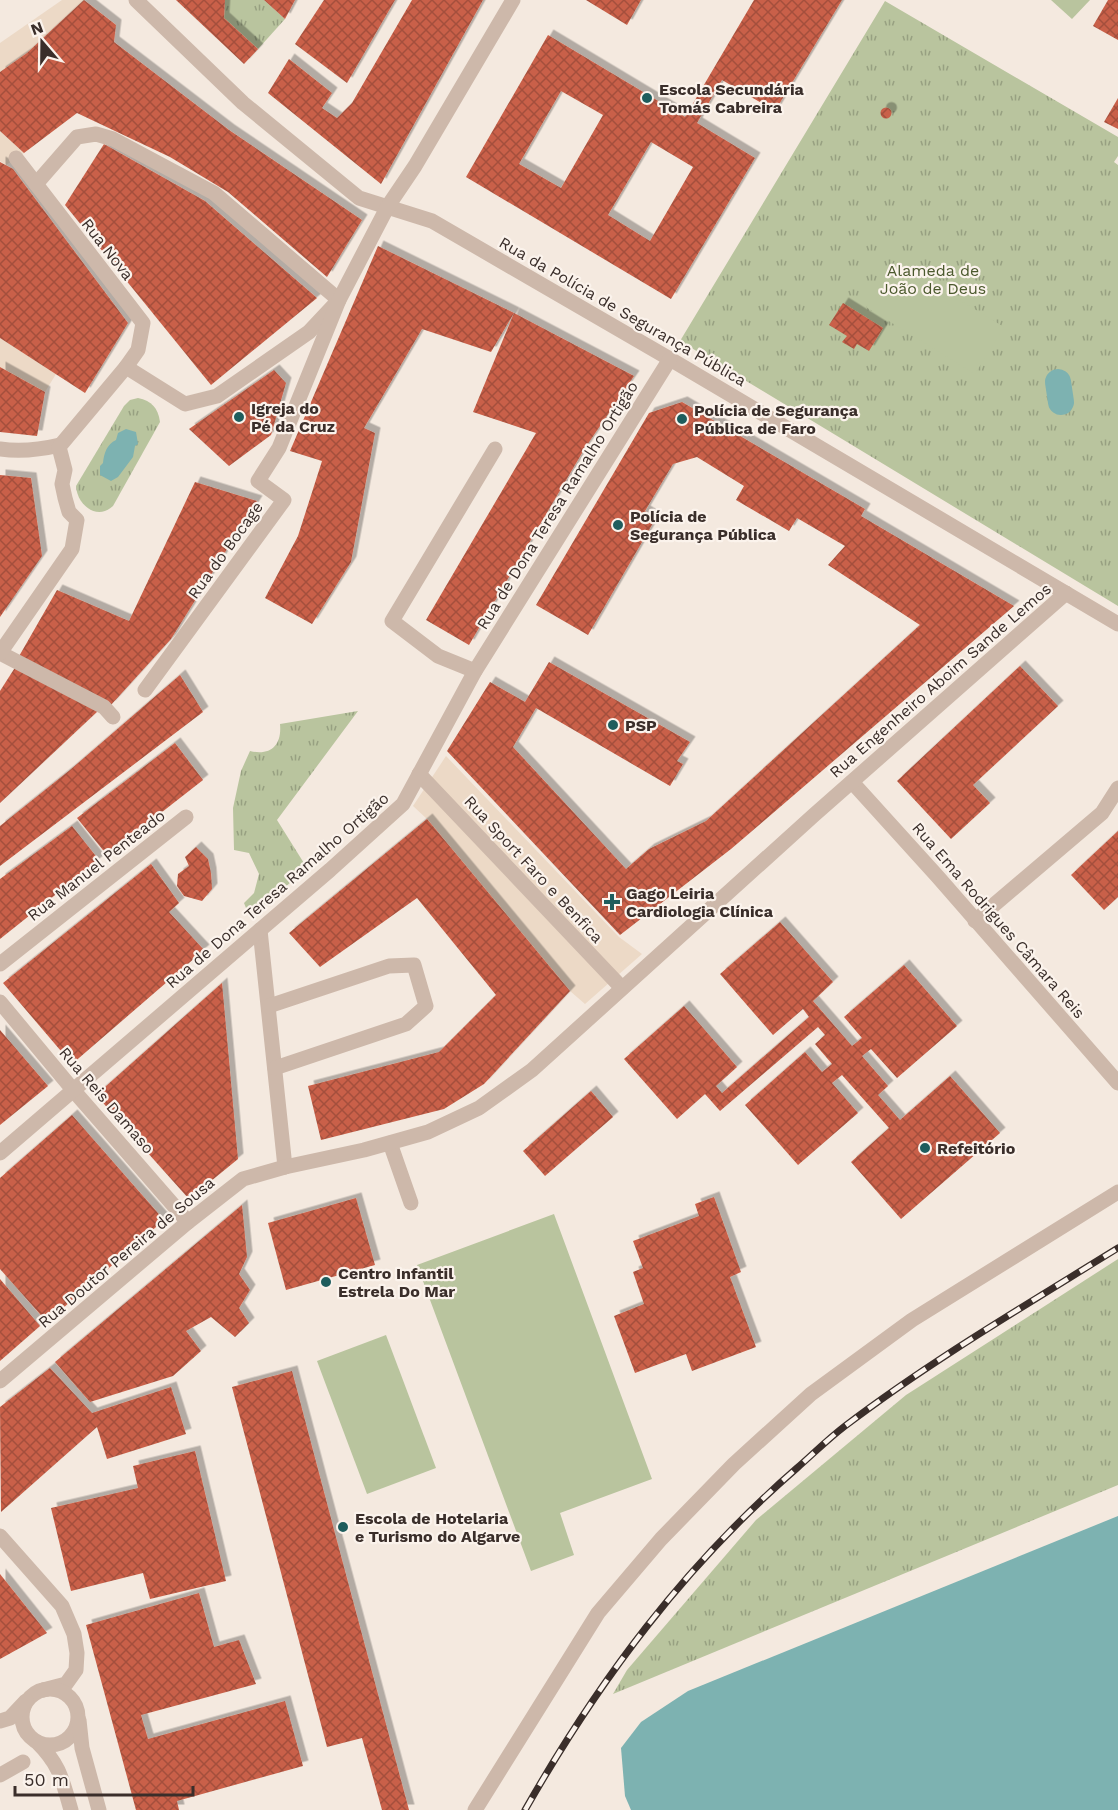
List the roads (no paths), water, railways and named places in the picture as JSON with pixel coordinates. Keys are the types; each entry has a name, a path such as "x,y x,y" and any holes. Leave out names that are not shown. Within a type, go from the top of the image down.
{"street":[{"name":"Rua da Polícia de Segurança Pública","path":"136,0 243,103 359,198 432,221 1118,624"},
{"name":"Rua do Bocage","path":"145,690 284,500 258,481 279,448 339,300 388,206 415,166 513,0"},
{"path":"36,184 77,136 96,134 113,140 213,193 339,300 309,332 217,396 185,404 126,367"},
{"name":"Rua Nova","path":"16,158 143,323 138,350 59,447"},
{"name":"Rua de Dona Teresa Ramalho Ortigão","path":"0,1153 330,870 403,804 475,671 670,359"},
{"path":"0,449 39,450 60,445 65,498 69,512 77,520 72,549 0,653 104,707 113,717"},
{"path":"475,671 438,656 392,621 495,449"},
{"name":"Rua Engenheiro Aboim Sande Lemos","path":"622,988 837,794 1066,593"},
{"name":"Rua Sport Faro e Benfica","path":"419,774 622,988"},
{"name":"Rua Ema Rodrigues Câmara Reis","path":"852,782 1118,1083"},
{"path":"975,921 1102,813 1118,788"},
{"name":"Rua Manuel Penteado","path":"0,963 186,817"},
{"path":"260,930 285,1167 428,1132 479,1108 532,1070 622,988"},
{"path":"269,1006 389,966 414,965 426,1006 406,1024 275,1068"},
{"name":"Rua Reis Damaso","path":"0,1002 188,1222"},
{"path":"390,1143 411,1203"},
{"name":"Rua Doutor Pereira de Sousa","path":"0,1381 188,1222 243,1179 285,1167"},
{"path":"475,1810 598,1613 660,1539 734,1464 811,1394 912,1320 1118,1192"},
{"path":"0,1536 62,1606 74,1634 77,1653 76,1670 66,1684 43,1690 28,1699 10,1718 0,1721"},
{"path":"43,1690 62,1691 75,1704 82,1748 99,1810"},
{"path":"28,1699 24,1707 23,1724 27,1732 60,1769 71,1810"},
{"path":"34,1740 52,1745 69,1738 77,1722 78,1713"},
{"path":"0,1775 23,1762"}],"water":[{"path":"126,429 136,432 138,444 135,446 133,457 118,477 111,481 100,475 100,466 108,446 116,440 118,433"},
{"path":"1118,1516 1118,1810 631,1810 625,1796 621,1748 641,1722 688,1691"}],"waterway":[{"path":"1058,382 1061,402"}],"railway":[{"path":"525,1810 583,1716 646,1627 717,1544 756,1505 845,1426 911,1378 1118,1248"}],"place":[{"name":"Escola Secundária Tomás Cabreira","path":"647,98"},
{"name":"Igreja do Pé da Cruz","path":"239,417"},
{"name":"Polícia de Segurança Pública de Faro","path":"682,419"},
{"name":"Polícia de Segurança Pública","path":"618,525"},
{"name":"PSP","path":"613,725"},
{"name":"Gago Leiria Cardiologia Clínica","path":"612,902"},
{"name":"Refeitório","path":"925,1148"},
{"name":"Centro Infantil Estrela Do Mar","path":"326,1282"},
{"name":"Escola de Hotelaria e Turismo do Algarve","path":"343,1527"}],"park label":[{"name":"Alameda de João de Deus","path":"933,279"}]}
